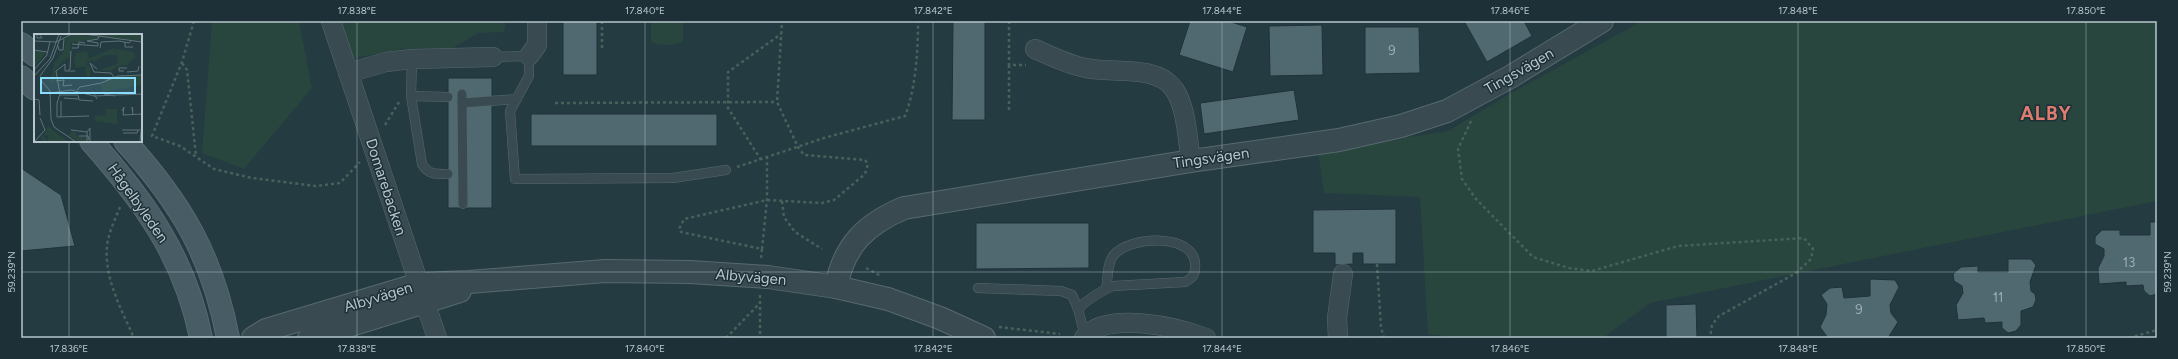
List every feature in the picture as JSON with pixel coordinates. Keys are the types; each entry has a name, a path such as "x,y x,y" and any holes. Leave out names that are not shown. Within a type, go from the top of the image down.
{"main road":[{"path":"21,44 34,54"},
{"path":"21,77 34,88"},
{"name":"Hågelbyleden","path":"92,142 123,177 163,234 186,286 201,338"},
{"name":"Hågelbyleden","path":"126,142 169,194 188,223 205,257 219,296 228,338"}],"street":[{"name":"Domarebacken","path":"331,21 423,292 437,338"},
{"path":"529,56 536,45 537,21"},
{"name":"Tingsvägen","path":"836,287 840,269 845,258 865,230 884,216 904,208 1372,133 1447,111 1510,76 1602,21"},
{"path":"1035,49 1087,68 1144,72 1163,80 1173,88 1181,104 1191,161"},
{"path":"348,73 386,62 412,58 493,57"},
{"name":"Albyvägen","path":"254,338 266,330 469,282 605,271 690,272 768,277 836,287 888,299 940,318 984,338"},
{"path":"1338,338 1337,318 1343,274"},
{"name":"Albyvägen","path":"308,338 423,292"},
{"path":"1084,337 1102,326 1138,323 1167,326 1206,338"}],"lane":[{"path":"493,57 529,56 529,76 510,111 515,179 673,178 726,170"},
{"path":"412,58 411,96 422,164 426,171 431,174 448,174"},
{"path":"411,96 448,97"},
{"path":"463,204 462,98 517,99"},
{"path":"1078,309 1096,292 1106,289 1113,286 1185,282 1192,279 1195,272 1194,255 1188,248 1171,242 1138,242 1124,247 1112,257 1106,289"},
{"path":"978,288 1061,291 1072,295 1078,309 1084,337"}],"path":[{"path":"194,21 182,62 152,136 180,146 214,169 252,178 316,186 340,183 372,145 411,84"},
{"path":"602,21 602,51"},
{"path":"762,249 681,232 679,226 684,219 767,200 828,202 843,194 866,174 868,164 865,160 804,155 798,147 777,102 782,21"},
{"path":"726,170 798,147 905,116 909,106 918,55 918,21"},
{"path":"761,160 728,108 728,72 781,34"},
{"path":"182,62 187,70 196,156"},
{"path":"1009,65 1009,113"},
{"path":"555,103 777,102"},
{"path":"1474,116 1458,149 1462,179 1476,199 1532,257 1569,268 1592,271 1678,246 1804,238 1813,249 1811,259 1796,273 1719,316 1712,325 1710,338"},
{"path":"761,264 767,200 767,158"},
{"path":"782,201 784,217 795,232 822,249"},
{"path":"122,202 110,234 108,257 113,287 134,338"},
{"path":"1377,264 1381,328 1384,338"},
{"path":"760,293 760,338"},
{"path":"726,338 760,303"},
{"path":"2129,338 2157,330"}],"green space":[{"path":"212,21 299,21 312,88 244,169 202,153"},
{"path":"341,21 506,21 504,32 478,33 453,48 402,49 350,59"},
{"path":"651,21 683,21 683,41 676,44 667,45 651,42"},
{"path":"1642,21 2157,21 2157,201 1650,303 1603,338 1461,338 1428,334 1420,197 1324,193 1318,152 1448,131 1513,92"}],"building":[{"path":"563,21 597,21 597,75 563,75"},
{"path":"953,21 985,21 985,120 952,120"},
{"path":"1190,21 1228,21 1247,27 1233,72 1179,55"},
{"path":"1464,21 1524,21 1532,36 1487,62"},
{"path":"1322,25 1323,75 1270,76 1269,26"},
{"path":"1365,27 1419,27 1420,73 1365,74"},
{"path":"448,78 492,78 492,208 448,208"},
{"path":"1294,90 1299,120 1204,134 1200,103"},
{"path":"531,114 717,114 717,146 531,146"},
{"path":"21,168 61,195 75,246 21,251"},
{"path":"1396,209 1396,264 1363,264 1363,253 1353,253 1353,264 1335,265 1335,253 1313,253 1313,210"},
{"path":"2150,222 2157,222 2157,294 2150,296 2144,291 2143,285 2126,286 2126,282 2099,284 2098,268 2104,256 2104,249 2095,244 2095,237 2102,230 2120,230 2120,235 2150,235"},
{"path":"976,223 1089,223 1089,268 976,269"},
{"path":"2008,259 2031,259 2036,265 2030,282 2031,291 2035,294 2036,300 2033,307 2021,311 2021,325 2016,331 2008,333 2002,328 2002,322 1985,323 1984,318 1958,320 1956,305 1963,293 1962,286 1954,281 1953,274 1961,267 1978,266 1978,272 2008,272"},
{"path":"1870,279 1895,280 1899,287 1890,305 1891,313 1898,322 1888,338 1828,338 1820,327 1826,315 1827,304 1821,295 1830,288 1842,287 1844,298 1870,296"},
{"path":"1696,304 1697,338 1666,338 1666,305"}],"district":[{"name":"ALBY","path":"2046,113"}]}
